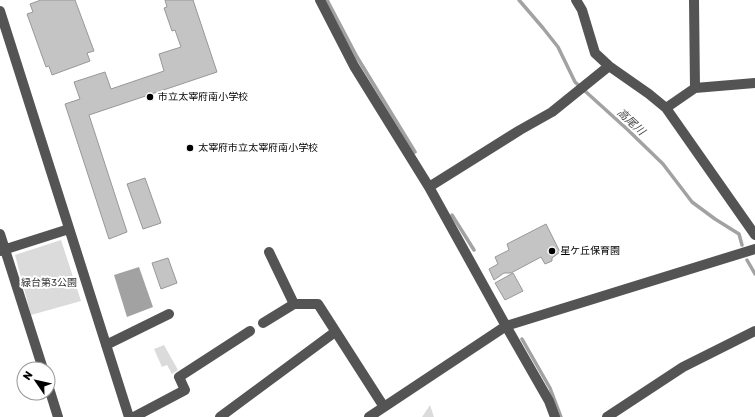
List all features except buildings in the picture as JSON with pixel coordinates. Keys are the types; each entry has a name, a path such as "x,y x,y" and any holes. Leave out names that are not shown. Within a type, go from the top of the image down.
{"street":[{"path":"320,0 354,66 429,187 549,401 556,417"},
{"path":"576,0 582,10 595,53 609,66 666,108 755,235"},
{"path":"694,0 694,88"},
{"path":"0,11 129,417"},
{"path":"429,187 520,130 552,112 609,66"},
{"path":"666,108 694,88 755,83"},
{"path":"2,250 69,229"},
{"path":"0,234 2,250 40,361"},
{"path":"369,417 506,326 755,249"},
{"path":"269,252 294,304"},
{"path":"263,323 294,304 318,304 384,407"},
{"path":"106,346 169,314"},
{"path":"134,417 185,390 179,377 250,331"},
{"path":"608,417 683,367 755,331"},
{"path":"220,417 335,332"},
{"path":"53,401 58,417"}],"green space":[{"name":"緑台第3公園","path":"61,240 81,301 31,315 15,255"},
{"path":"164,345 178,370 172,374 167,365 162,367 154,349"},
{"path":"430,405 434,417 422,417"}],"shaded area":[{"path":"139,267 153,307 127,317 114,275"}],"waterway":[{"path":"327,0 357,57 415,152"},
{"name":"高尾川","path":"519,0 558,47 575,82 663,164 692,202 739,234 742,245"},
{"path":"452,215 474,250"},
{"name":"高尾川","path":"747,260 755,274"},
{"path":"522,339 550,388 561,417"}],"place":[{"name":"市立太宰府南小学校","path":"150,97"},
{"name":"太宰府市立太宰府南小学校","path":"190,148"},
{"name":"星ケ丘保育園","path":"552,251"}]}
